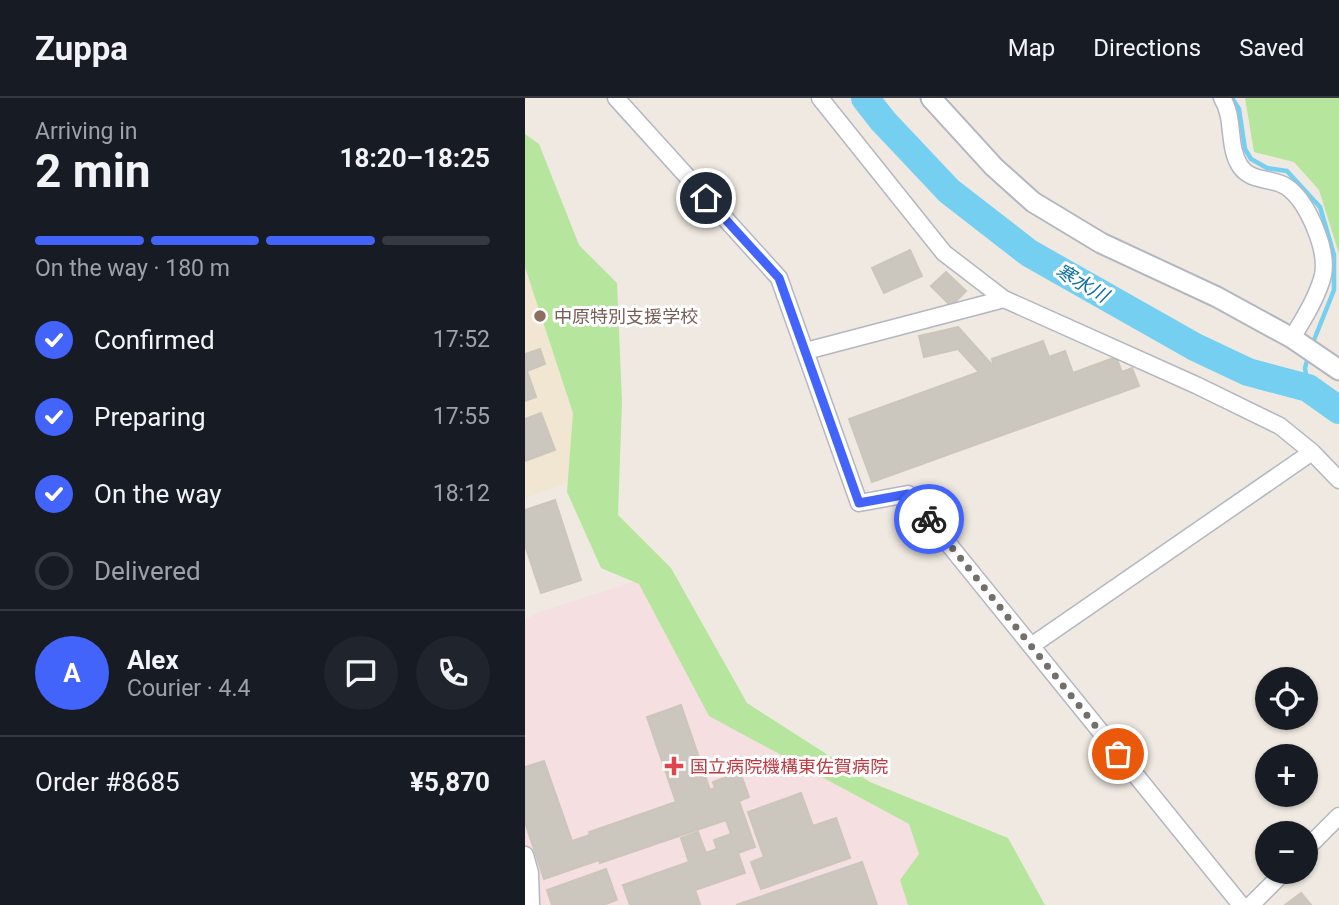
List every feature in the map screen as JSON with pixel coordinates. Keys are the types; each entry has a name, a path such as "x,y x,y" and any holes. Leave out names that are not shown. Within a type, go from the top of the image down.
{"street":[{"path":"616,98 779,278 859,503 908,494 1241,905"},
{"path":"820,98 944,253 1004,299 1196,385 1280,426 1312,452 1339,480"},
{"path":"931,98 994,167 1033,202 1101,243 1217,297 1304,346 1339,370"},
{"path":"1222,98 1228,112 1239,165 1249,176 1285,186 1303,205 1317,236 1323,258 1322,279 1304,346"},
{"path":"806,351 1004,299"},
{"path":"1031,646 1312,452"},
{"path":"1318,837 1339,816"},
{"path":"525,855 530,873 531,905"},
{"path":"1251,905 1272,884"}],"shaded area":[{"name":"中原特別支援学校","path":"525,229 585,404 587,476 525,498"},
{"name":"国立病院機構東佐賀病院","path":"648,577 723,709 923,823 946,905 525,905 525,620 537,613"}],"green space":[{"path":"1245,98 1339,98 1339,254 1319,190 1294,162 1254,152"},
{"path":"525,134 539,144 579,245 617,283 622,402 618,515 671,568 747,703 870,782 1008,838 1045,905 908,905 900,880 919,854 909,824 709,716 639,584 601,568 567,492 573,413 525,267"}],"building":[{"path":"910,250 922,276 884,293 872,268"},
{"path":"946,272 966,291 951,306 931,286"},
{"path":"958,327 994,367 992,359 1043,341 1049,357 1065,351 1073,373 1116,357 1122,372 1132,368 1139,386 872,482 849,419 979,372 958,349 924,357 919,336"},
{"path":"540,349 545,364 527,371 536,397 525,401 525,354"},
{"path":"541,413 555,450 525,461 525,419"},
{"path":"555,500 581,580 541,593 525,545 525,510"},
{"path":"681,705 710,790 715,788 713,782 740,772 749,797 739,801 755,847 738,853 745,873 695,890 700,904 697,905 630,905 623,885 689,862 681,838 698,832 706,853 717,849 714,840 731,834 726,820 544,879 525,822 525,767 544,761 572,841 590,835 589,832 676,802 647,717"},
{"path":"801,793 813,826 836,818 850,858 761,889 751,862 764,857 748,812"},
{"path":"862,862 877,905 736,905"},
{"path":"606,869 617,900 603,905 552,905 547,890"},
{"path":"1301,893 1311,905 1285,905"}],"waterway":[{"name":"寒水川","path":"865,98 949,191 1029,253 1195,347 1248,372 1308,388 1339,410"},
{"path":"1232,98 1239,109 1245,149 1251,159 1267,168 1287,171 1320,207 1334,255 1334,290 1312,345"},
{"path":"1308,357 1305,368 1308,388"}],"way so far":[{"path":"929,519 1118,754"}],"place":[{"name":"中原特別支援学校","path":"540,316"},
{"name":"国立病院機構東佐賀病院","path":"674,766"}],"route":[{"path":"706,198 779,278 859,503 908,494 929,519"}]}
